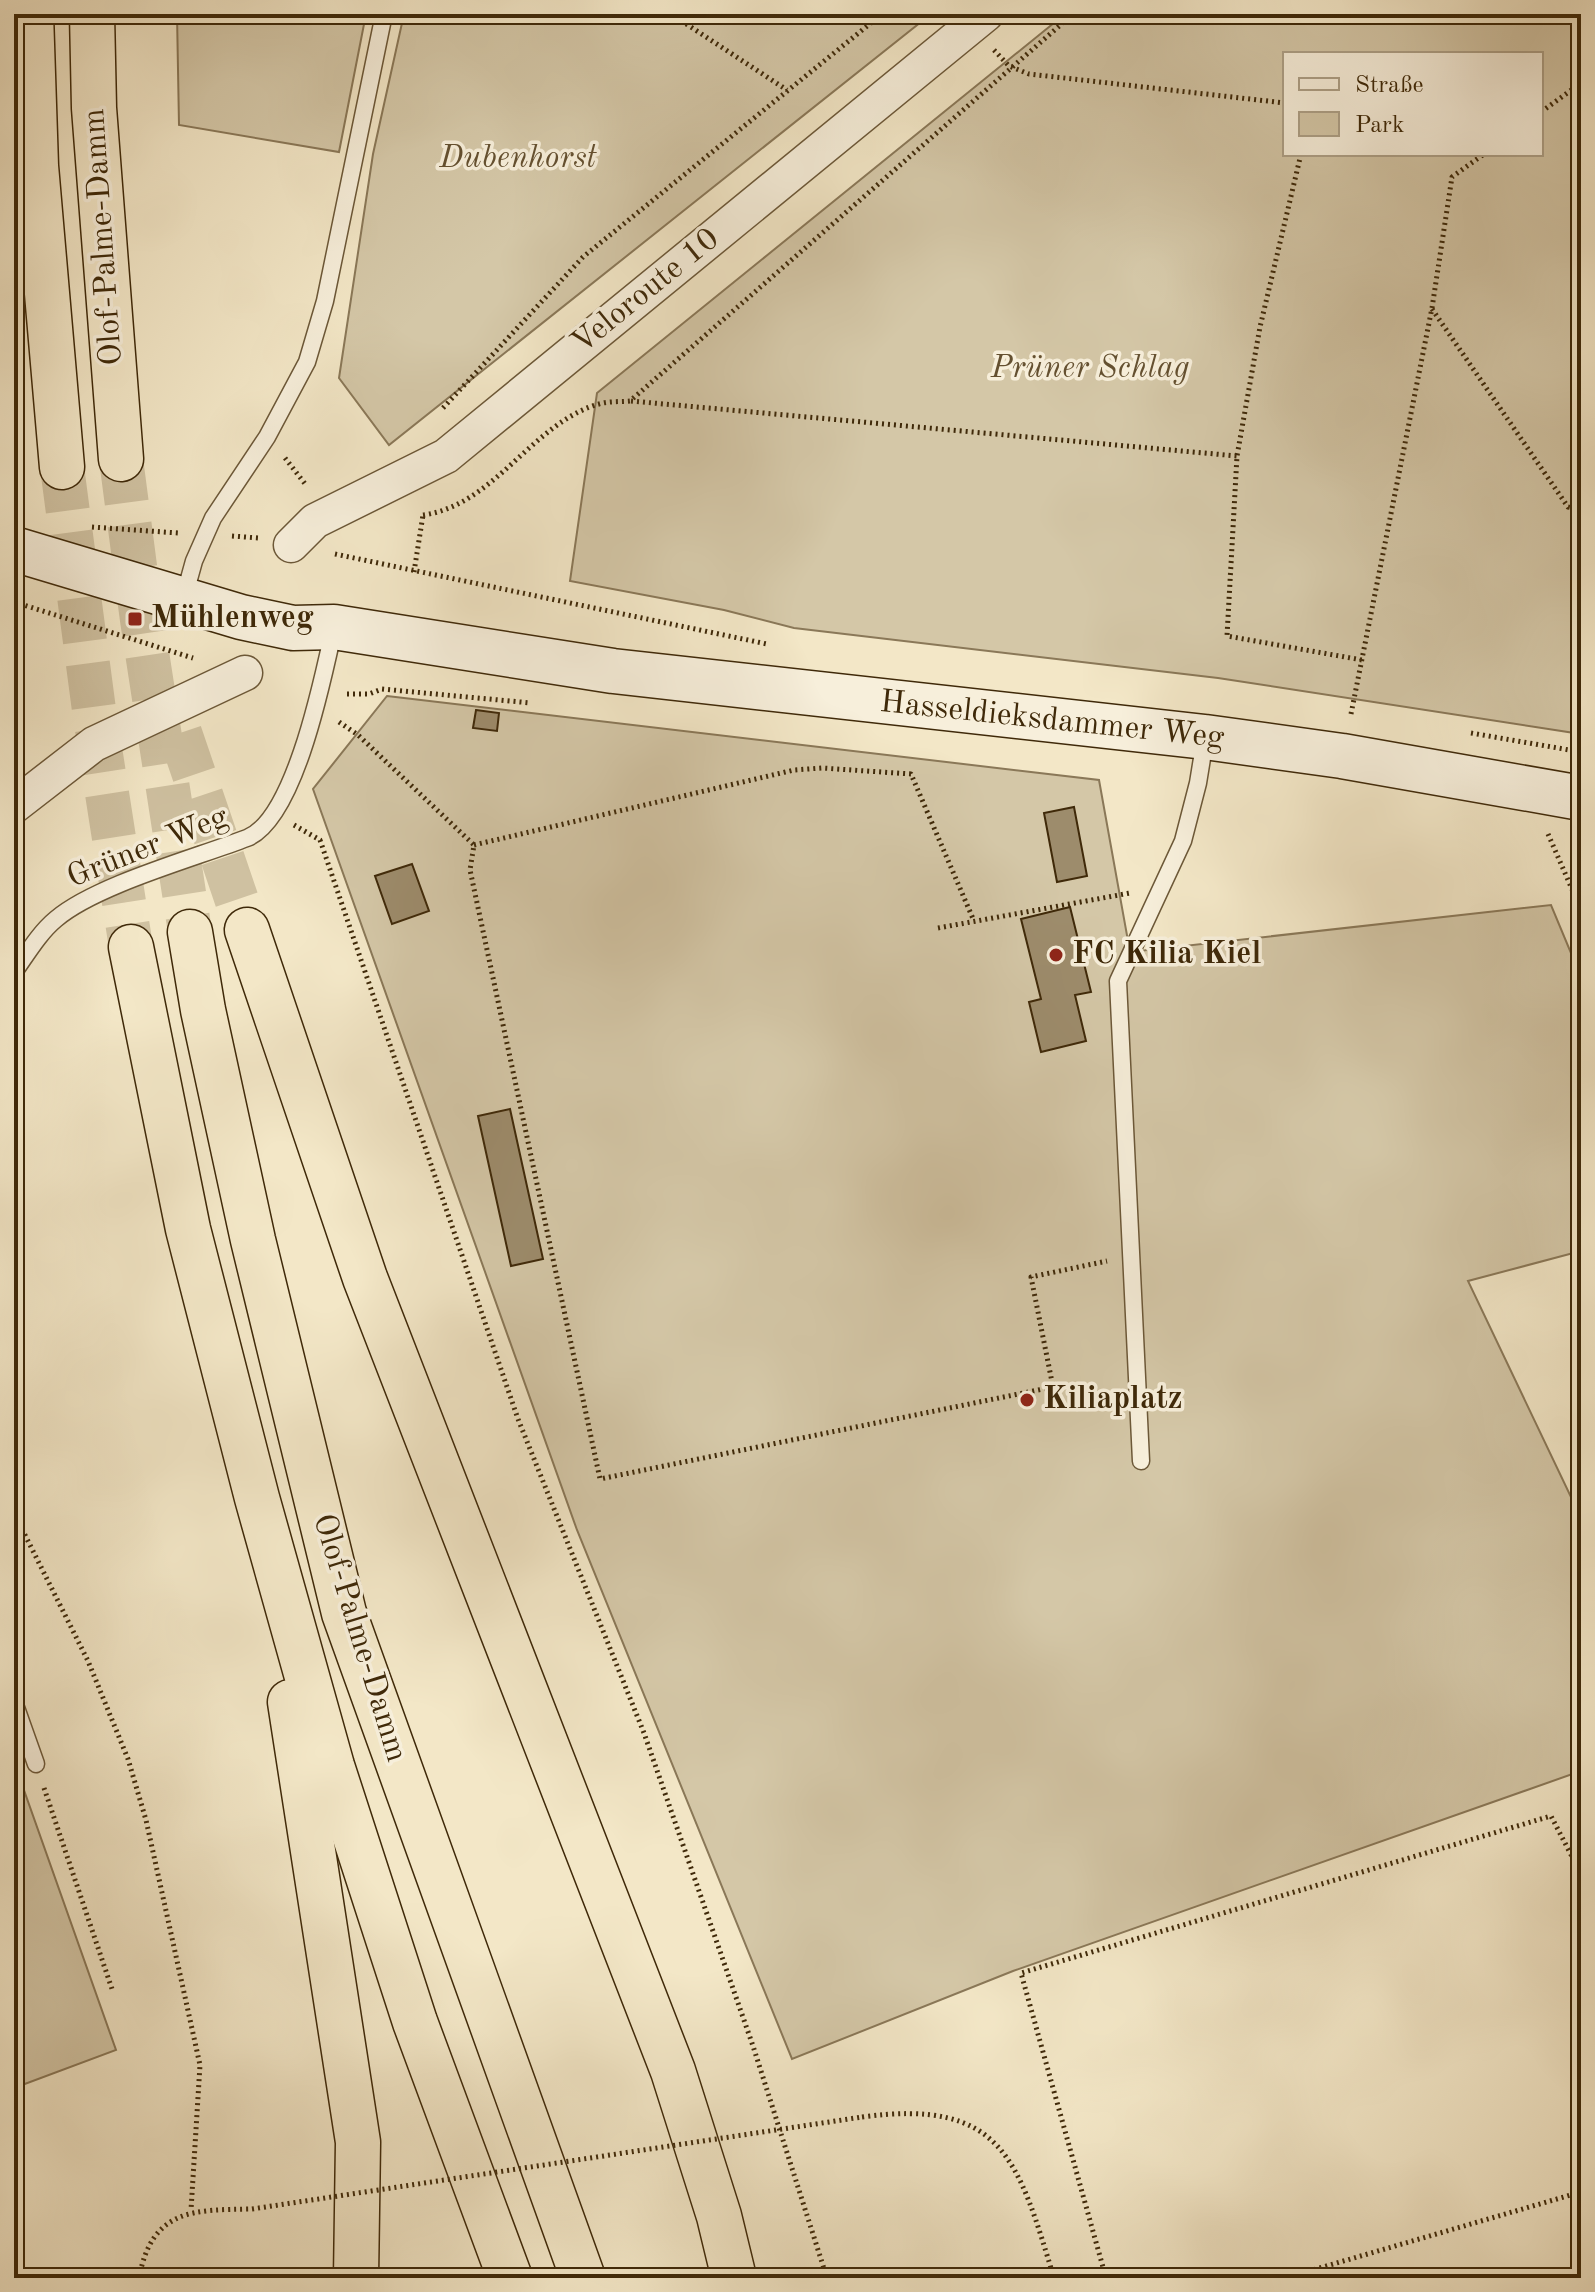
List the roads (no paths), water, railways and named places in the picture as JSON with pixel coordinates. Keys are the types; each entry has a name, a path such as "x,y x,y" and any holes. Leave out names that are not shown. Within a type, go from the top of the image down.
{"highway":[{"name":"Olof-Palme-Damm","path":"31,14 36,166 62,467"},
{"name":"Olof-Palme-Damm","path":"92,14 94,108 121,459"},
{"path":"247,930 365,1278 673,2071 719,2216 734,2278"},
{"name":"Olof-Palme-Damm","path":"190,932 203,1010 253,1240 344,1613 583,2278"},
{"name":"Olof-Palme-Damm","path":"131,947 188,1229 257,1498 337,1781 415,2022 510,2278"},
{"path":"257,1498 358,2142 356,2278"}],"street":[{"name":"Veloroute 10","path":"291,545 304,529 325,516 446,456 978,20"},
{"name":"Hasseldieksdammer Weg","path":"14,549 241,617 293,628 334,627 378,636 407,636 521,657 730,685 1205,737 1342,756 1581,798"},
{"path":"14,806 94,744 245,673"}],"lane":[{"path":"184,598 205,534 292,396 316,333 384,14"},
{"name":"Grüner Weg","path":"14,972 44,931 69,909 97,894 257,834 275,816 294,774 334,627"},
{"path":"1141,1461 1118,981 1161,889 1192,810 1205,737"},
{"path":"14,1702 36,1764"}],"tunnel":[{"path":"121,459 142,620 190,932"},
{"path":"62,467 94,710 131,947"},
{"path":"180,733 247,930"}],"place":[{"name":"Mühlenweg","path":"135,619"},
{"name":"FC Kilia Kiel","path":"1056,955"},
{"name":"Kiliaplatz","path":"1027,1400"}],"park label":[{"name":"Dubenhorst","path":"518,159"},
{"name":"Prüner Schlag","path":"1090,369"}]}
